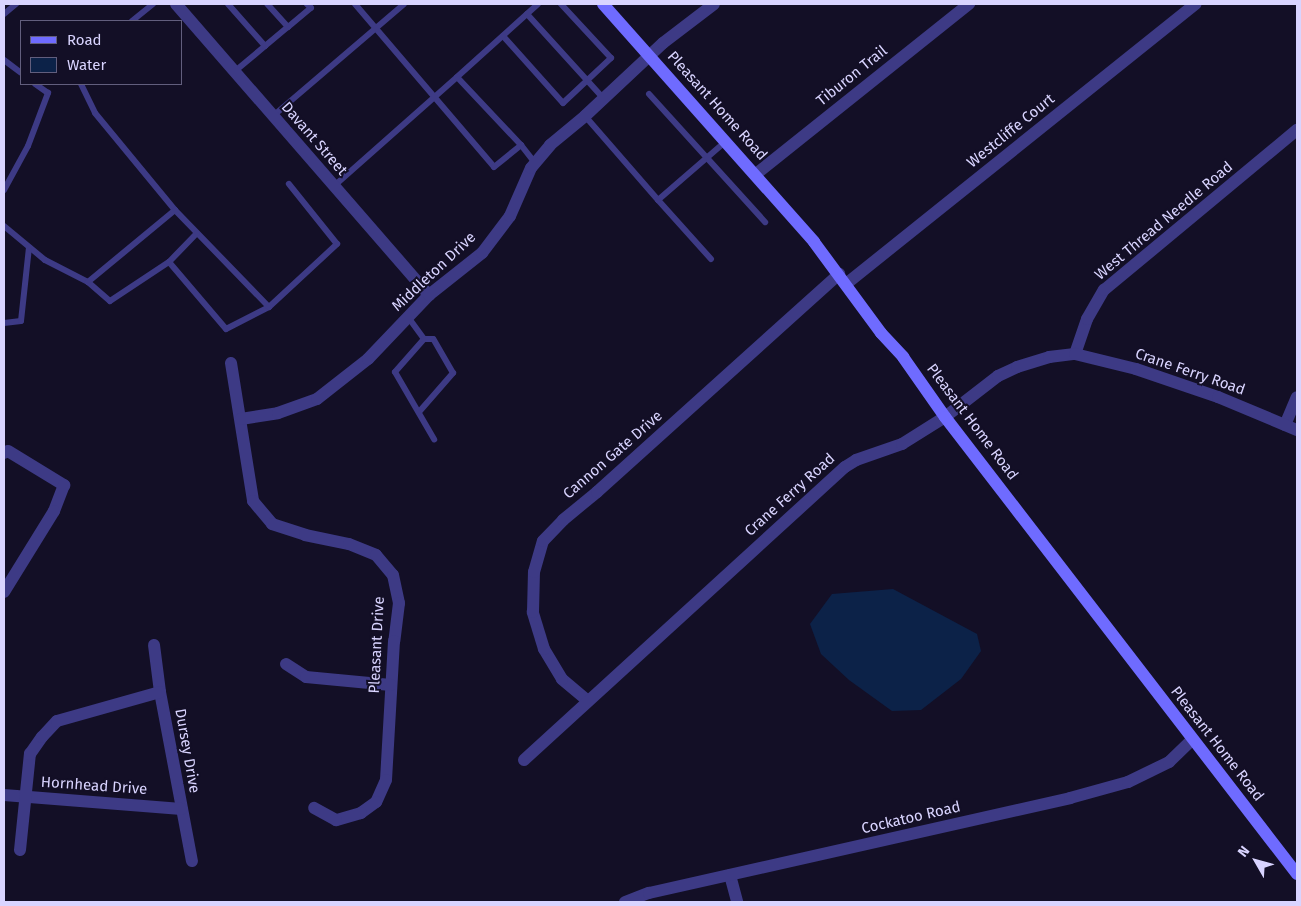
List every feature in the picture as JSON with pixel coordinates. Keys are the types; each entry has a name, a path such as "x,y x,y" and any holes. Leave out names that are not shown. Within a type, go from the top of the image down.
{"main road":[{"name":"Pleasant Home Road","path":"603,4 725,142 756,174 842,279 882,333 903,357 945,417 1297,874"}],"street":[{"name":"Davant Street","path":"176,4 429,295"},
{"path":"650,56 714,4"},
{"name":"Tiburon Trail","path":"756,174 969,4"},
{"name":"Westcliffe Court","path":"842,279 1196,4"},
{"name":"Middleton Drive","path":"242,418 278,413 317,399 368,359 429,295 482,253 510,216 536,163 550,145 585,116 650,56"},
{"name":"West Thread Needle Road","path":"1076,354 1087,319 1104,290 1297,130"},
{"name":"Cannon Gate Drive","path":"588,701 562,678 544,648 533,612 534,572 544,541 563,520 842,279"},
{"name":"Crane Ferry Road","path":"524,760 845,467 856,460 908,441 945,417 992,380 1032,361 1076,354 1136,369 1218,397 1297,430"},
{"name":"Pleasant Drive","path":"231,363 242,418 246,465 253,501 272,524 305,535 349,544 376,555 393,575 399,602 391,686 386,780 376,802 360,813 336,820 314,808"},
{"path":"1285,425 1297,397"},
{"path":"4,453 8,451 64,485 54,511 4,592"},
{"name":"Dursey Drive","path":"154,645 160,692 192,862"},
{"path":"286,664 306,676 391,686"},
{"path":"20,850 30,754 42,737 57,721 160,692"},
{"name":"Cockatoo Road","path":"625,902 649,893 1022,810 1120,784 1169,762 1192,740"},
{"name":"Hornhead Drive","path":"4,795 181,809"},
{"path":"730,875 737,902"}],"lane":[{"path":"4,14 16,4"},
{"path":"133,20 153,4"},
{"path":"228,4 265,46"},
{"path":"267,4 288,27"},
{"path":"235,70 311,8 307,4"},
{"path":"355,4 494,167 521,145"},
{"path":"273,116 404,4"},
{"path":"334,186 435,98 538,4"},
{"path":"503,36 563,104 611,58 561,4"},
{"path":"527,14 604,98"},
{"path":"4,60 20,72"},
{"path":"457,77 536,163"},
{"path":"4,190 28,146 48,93 36,85"},
{"path":"81,85 95,113 175,210 269,307"},
{"path":"649,94 765,222"},
{"path":"585,116 711,259"},
{"path":"658,200 725,142"},
{"path":"169,262 226,328 269,307 337,244 289,184"},
{"path":"88,282 175,210"},
{"path":"4,226 45,260 88,282 110,301 169,262 197,234"},
{"path":"4,322 21,321 29,247"},
{"path":"408,317 424,339"},
{"path":"419,412 453,373 433,339 424,339 395,372 434,439"}],"water":[{"path":"893,589 977,634 981,651 961,679 921,710 892,711 849,680 821,654 810,624 832,594"}]}
